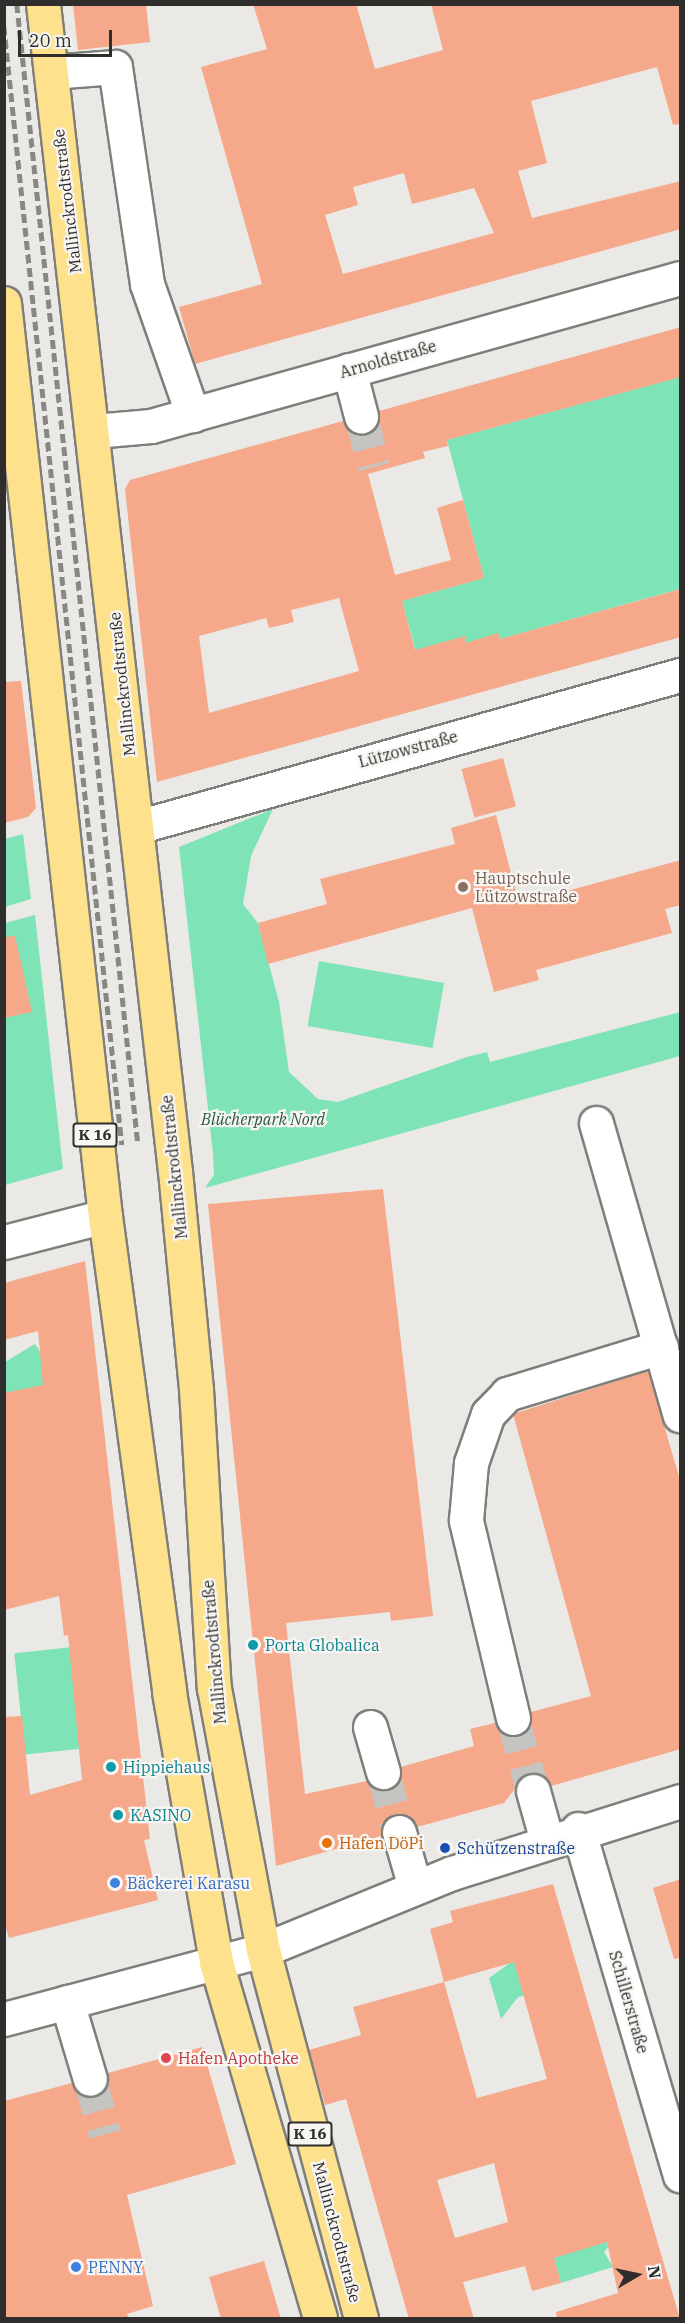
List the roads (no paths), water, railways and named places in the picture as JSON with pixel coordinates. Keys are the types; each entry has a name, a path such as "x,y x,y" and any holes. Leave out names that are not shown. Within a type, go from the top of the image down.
{"main road":[{"name":"Mallinckrodtstraße","path":"43,4 94,431 196,1389 214,1688 263,1950 361,2319"},
{"name":"K 16","path":"4,303 12,451 152,1585 216,1962 320,2319"}],"street":[{"path":"51,72 115,67 147,284 193,415"},
{"name":"Arnoldstraße","path":"94,431 151,426 681,278"},
{"path":"349,370 361,416"},
{"name":"Lützowstraße","path":"137,827 681,675"},
{"path":"596,1124 681,1415"},
{"path":"4,1242 105,1216"},
{"path":"513,1718 466,1520 471,1463 488,1414 507,1394 661,1347"},
{"path":"370,1727 383,1772"},
{"path":"533,1791 547,1841"},
{"path":"4,2019 263,1950 415,1887 578,1830 681,1801"},
{"name":"Schillerstraße","path":"578,1830 681,2175"},
{"path":"399,1832 415,1887"},
{"path":"68,2002 90,2079"}],"tunnel":[{"path":"361,416 374,466"},
{"path":"513,1718 533,1791"},
{"path":"383,1772 399,1832"},
{"path":"90,2079 105,2134"}],"railway":[{"path":"17,4 138,1143"},
{"path":"4,26 122,1145"}],"place":[{"name":"Hauptschule Lützowstraße","path":"463,887"},
{"name":"Porta Globalica","path":"253,1645"},
{"name":"Hippiehaus","path":"111,1767"},
{"name":"KASINO","path":"118,1815"},
{"name":"Hafen DöPi","path":"327,1843"},
{"name":"Schützenstraße","path":"445,1848"},
{"name":"Bäckerei Karasu","path":"115,1883"},
{"name":"Hafen Apotheke","path":"166,2058"},
{"name":"PENNY","path":"76,2267"}],"park label":[{"name":"Blücherpark Nord","path":"263,1119"}]}
